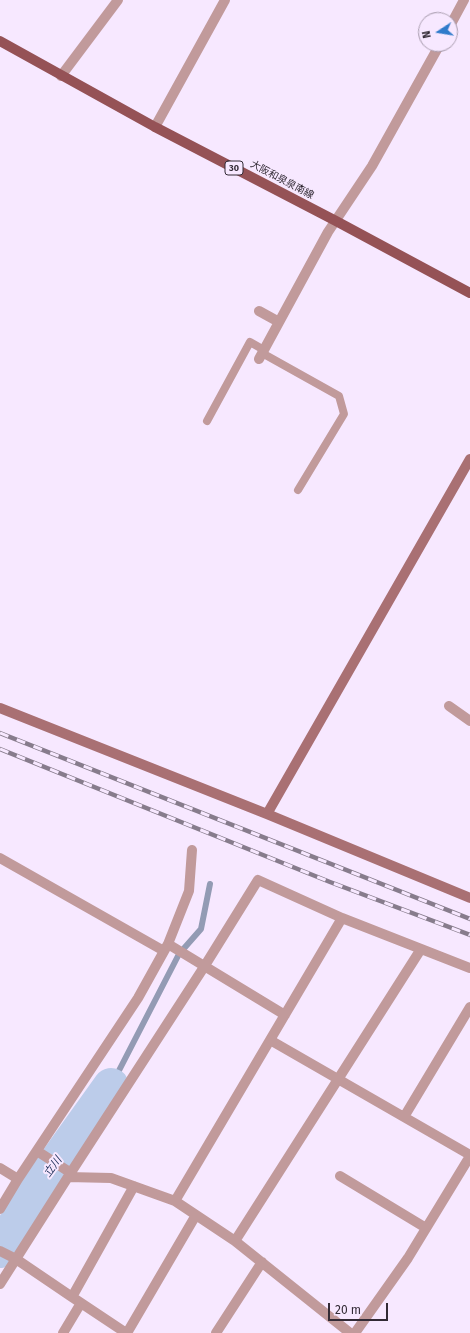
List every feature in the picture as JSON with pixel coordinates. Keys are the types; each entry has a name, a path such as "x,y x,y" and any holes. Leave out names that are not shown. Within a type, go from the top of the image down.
{"main road":[{"name":"大阪和泉泉南線","path":"0,41 155,127 336,221 470,293"}],"street":[{"path":"61,76 118,0"},
{"path":"155,127 224,0"},
{"path":"458,12 464,0"},
{"path":"262,354 328,232 372,166 436,52"},
{"path":"259,311 279,322"},
{"path":"267,814 470,459"},
{"path":"449,706 470,721"},
{"path":"0,708 267,814 470,898"},
{"path":"0,1209 18,1179 39,1152 138,998 167,947 189,891 192,850"},
{"path":"0,858 192,960 285,1015"},
{"path":"0,1284 8,1255 67,1172 204,967 258,880 342,918 470,968"},
{"path":"175,1201 342,918"},
{"path":"235,1241 422,949"},
{"path":"404,1117 470,1007"},
{"path":"270,1040 470,1156 408,1258 354,1333"},
{"path":"39,1152 67,1172 111,1178 175,1201 235,1241 350,1333"},
{"path":"0,1168 18,1179"},
{"path":"340,1176 426,1228"},
{"path":"72,1297 134,1186"},
{"path":"8,1255 126,1333 196,1215"},
{"path":"216,1333 262,1262"},
{"path":"63,1333 81,1303"}],"lane":[{"path":"207,421 250,342 262,354 339,396 344,414 298,490"}],"waterway":[{"path":"111,1086 179,954 201,929 210,884"},
{"name":"立川","path":"0,1250 38,1188 111,1086"}],"railway":[{"path":"0,733 470,919"},
{"path":"0,749 330,882 470,935"}]}
